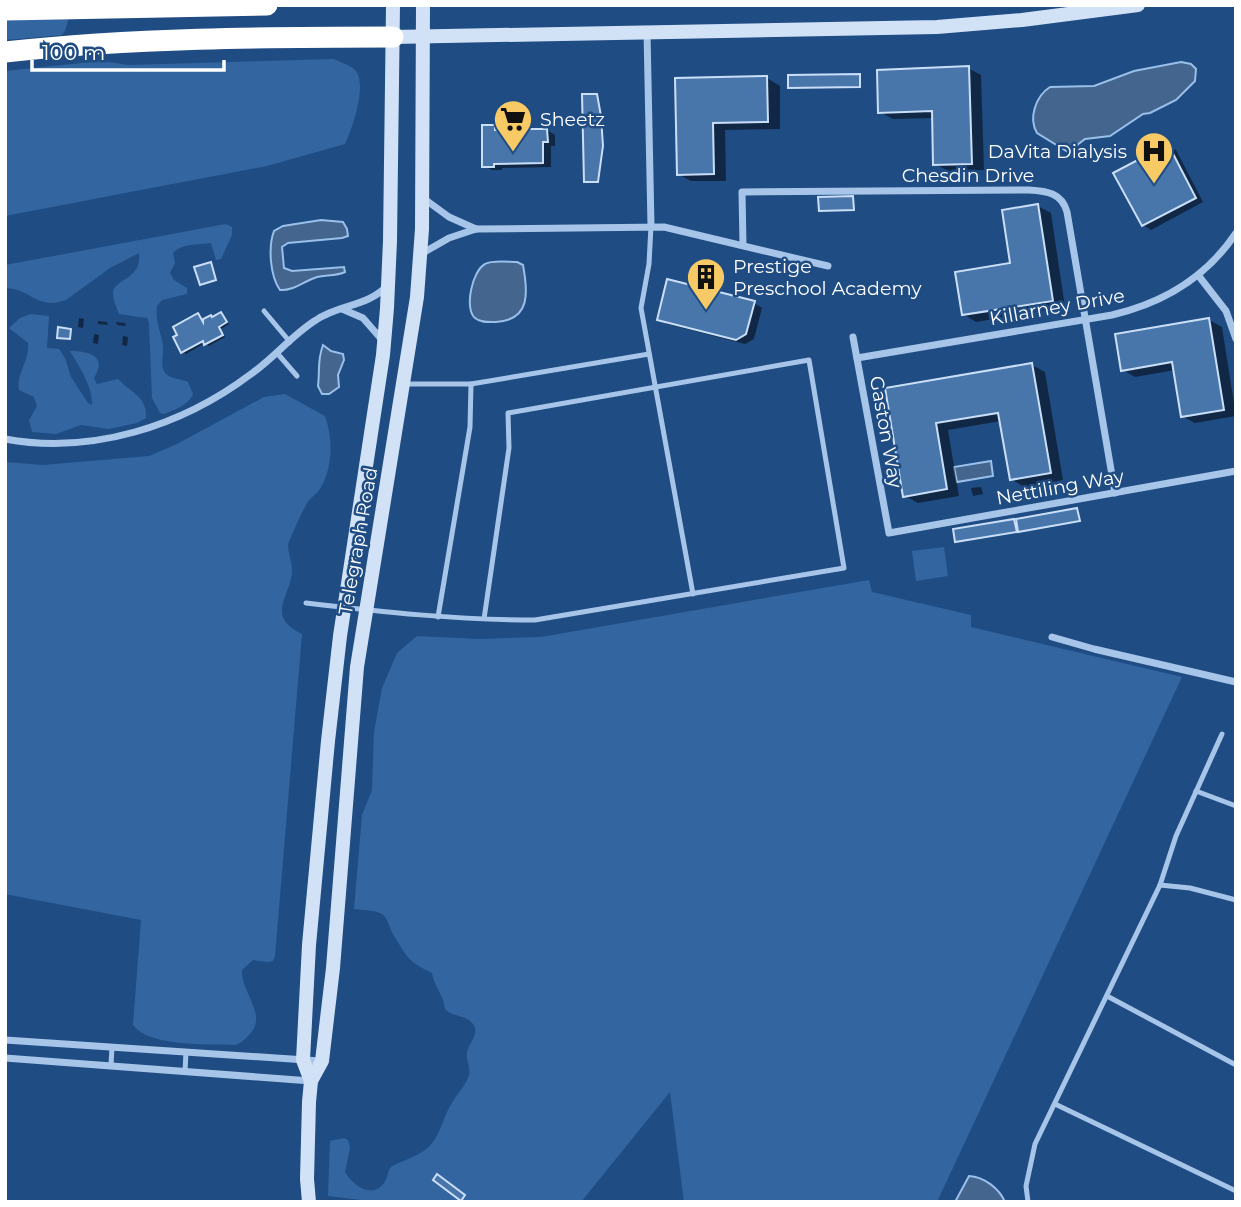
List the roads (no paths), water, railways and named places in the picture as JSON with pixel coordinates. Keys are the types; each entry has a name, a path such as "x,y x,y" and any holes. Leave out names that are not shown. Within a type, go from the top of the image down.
{"highway":[{"path":"5,10 267,5"},
{"path":"5,52 241,37 393,37"}],"main road":[{"name":"Telegraph Road","path":"309,1202 307,1143 311,1082 303,1060 309,945 328,741 344,607 384,342 388,285 393,5"},
{"name":"Telegraph Road","path":"311,1082 322,1061 333,968 352,715 366,609 404,384 421,255 423,5"},
{"path":"393,37 937,27 1035,19 1138,5"},
{"path":"379,381 404,384"}],"street":[{"path":"647,32 651,226"},
{"name":"Chesdin Drive","path":"743,245 742,192 1030,190 1053,194 1063,202 1067,212 1115,493"},
{"path":"423,198 453,219 476,229"},
{"path":"421,255 449,238 476,229 651,226 669,227 828,266"},
{"name":"Killarney Drive","path":"857,358 1144,307 1165,297 1198,275 1220,254 1236,233"},
{"path":"1198,275 1226,311 1236,339"},
{"path":"5,439 78,442 115,437 157,425 219,396 322,316 373,299 388,285"},
{"path":"341,309 363,318 384,342"},
{"name":"Gaston Way","path":"853,337 889,533"},
{"name":"Nettiling Way","path":"889,533 1236,471"},
{"path":"1052,637 1236,682"},
{"path":"5,1040 322,1061"},
{"path":"5,1058 311,1082"}],"lane":[{"path":"651,226 649,264 641,308 693,594"},
{"path":"264,311 289,342"},
{"path":"277,353 297,376"},
{"path":"404,384 471,384 649,354"},
{"path":"306,603 438,617 484,619 535,620 844,568 809,360 508,413 509,448 484,619"},
{"path":"438,617 470,427 471,384"},
{"path":"1028,1202 1026,1186 1035,1144 1160,885 1176,836 1222,734"},
{"path":"1196,791 1236,806"},
{"path":"1160,885 1190,888 1236,900"},
{"path":"1107,996 1236,1065"},
{"path":"111,1065 112,1047"},
{"path":"185,1072 186,1052"},
{"path":"1055,1104 1236,1191"}],"place":[{"name":"Sheetz","path":"513,153"},
{"name":"DaVita Dialysis","path":"1154,185"},
{"name":"Prestige Preschool Academy","path":"706,311"}]}
